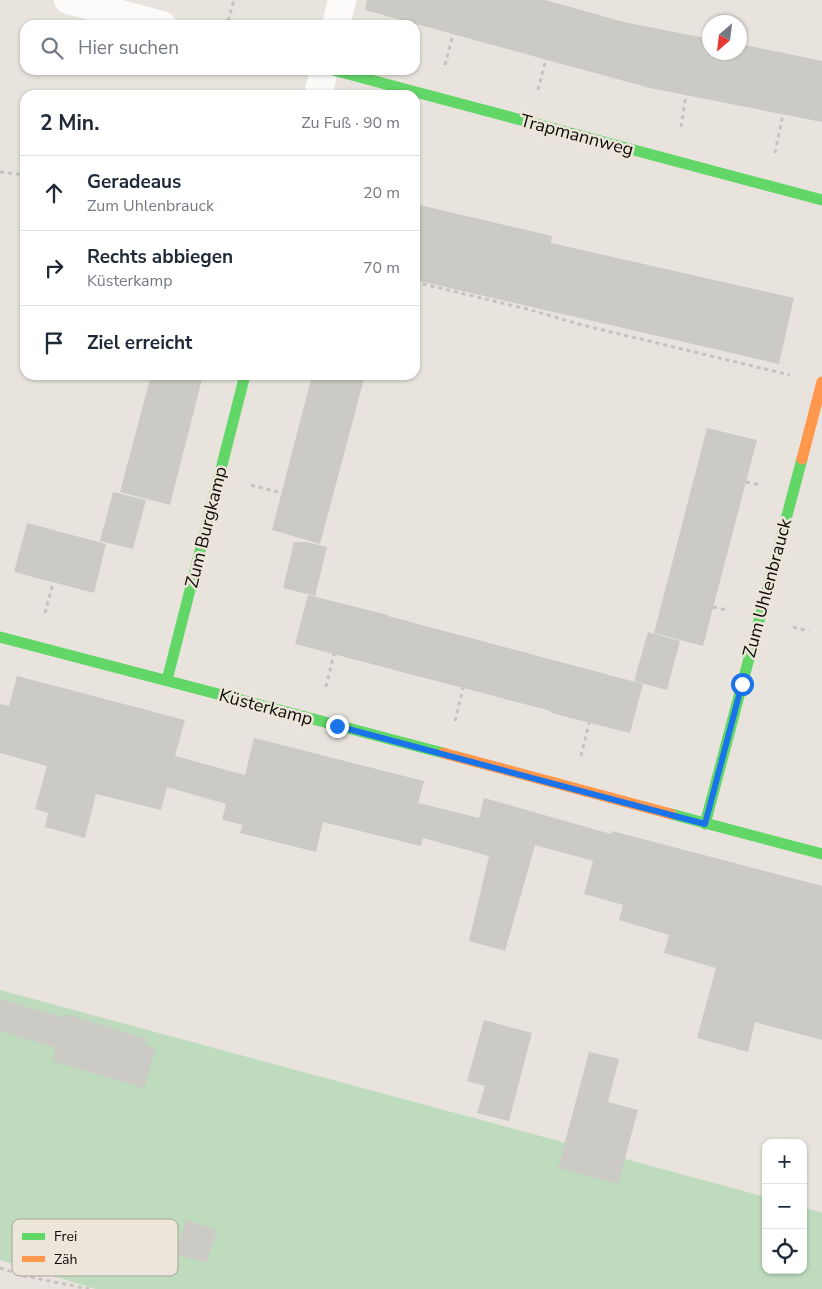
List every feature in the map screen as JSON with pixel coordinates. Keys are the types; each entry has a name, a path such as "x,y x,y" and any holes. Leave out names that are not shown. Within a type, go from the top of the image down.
{"street":[{"path":"68,0 143,20"},
{"path":"337,20 342,0"},
{"path":"319,90 323,75"},
{"name":"Trapmannweg","path":"351,75 407,90"},
{"name":"Trapmannweg","path":"420,93 822,200"},
{"name":"Zum Burgkamp","path":"167,680 244,380"},
{"name":"Zum Uhlenbrauck","path":"705,824 822,382"},
{"name":"Küsterkamp","path":"0,637 822,854"}],"path":[{"path":"229,20 234,0"},
{"path":"444,69 453,34"},
{"path":"537,94 546,59"},
{"path":"680,132 686,95"},
{"path":"774,157 783,114"},
{"path":"0,172 20,174"},
{"path":"420,283 531,310 582,325 822,382"},
{"path":"244,483 282,493"},
{"path":"43,619 53,583"},
{"path":"324,693 334,654"},
{"path":"453,726 463,688"},
{"path":"580,760 589,723"},
{"path":"0,1268 12,1272"},
{"path":"25,1276 90,1289"}],"green space":[{"path":"0,990 762,1196 762,1274 807,1274 807,1208 822,1213 822,1289 96,1289 53,1276 178,1276 178,1219 12,1219 12,1264 0,1260"}],"building":[{"path":"367,0 545,0 624,22 702,37 702,60 747,60 747,45 822,61 822,122 650,88 420,25 420,20 402,20 365,10"},
{"path":"420,205 552,236 551,243 794,298 779,364 420,281"},
{"path":"150,380 202,380 170,505 120,492"},
{"path":"311,380 364,380 320,544 272,530"},
{"path":"707,428 757,440 703,646 654,633"},
{"path":"113,492 146,500 133,549 100,541"},
{"path":"27,523 106,544 94,593 14,572"},
{"path":"294,542 307,542 327,547 315,596 283,588"},
{"path":"308,595 643,684 630,733 295,644"},
{"path":"648,632 680,641 667,690 634,681"},
{"path":"17,676 185,720 175,756 245,775 254,738 424,781 418,803 479,818 484,798 611,834 612,831 822,886 822,1040 755,1022 748,1052 697,1038 716,968 664,953 669,935 619,920 623,905 584,894 593,861 535,845 505,951 469,941 489,856 423,838 421,846 323,822 316,852 240,833 243,825 222,820 226,804 167,787 161,810 96,794 85,838 45,827 48,813 35,809 47,766 0,753 0,704 9,706"},
{"path":"0,999 65,1018 66,1014 147,1039 145,1045 156,1048 144,1088 52,1061 56,1048 0,1031"},
{"path":"484,1020 532,1033 509,1121 477,1113 485,1086 467,1081"},
{"path":"589,1052 619,1059 608,1102 638,1110 618,1184 558,1168"},
{"path":"186,1220 217,1230 206,1263 178,1255 178,1247"}],"traffic: fast":[{"path":"352,75 408,90"},
{"path":"420,93 822,200"},
{"path":"167,680 244,380"},
{"path":"705,824 802,459"},
{"path":"0,637 443,753"},
{"path":"671,814 822,854"}],"traffic: slow":[{"path":"802,459 822,382"},
{"path":"443,753 671,814"}],"route":[{"path":"337,726 705,824 742,684"}]}
